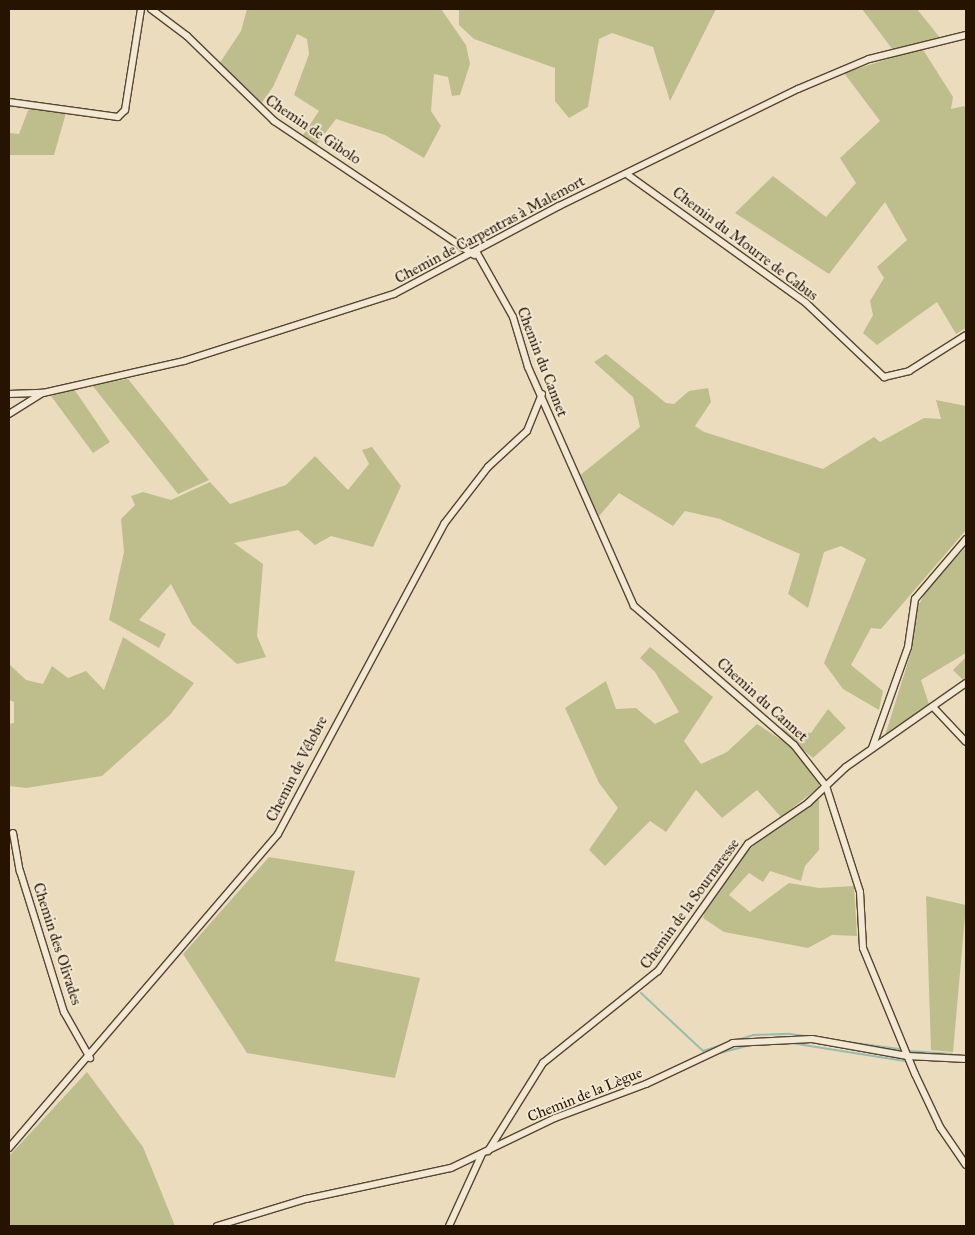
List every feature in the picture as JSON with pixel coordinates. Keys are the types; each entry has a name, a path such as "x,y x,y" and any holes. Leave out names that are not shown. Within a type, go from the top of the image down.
{"street":[{"path":"9,102 118,117 125,110 141,9"},
{"name":"Chemin de Gibolo","path":"151,9 187,36 267,116 476,254"},
{"name":"Chemin de Carpentras à Malemort","path":"9,394 43,393 184,361 345,312 404,290 476,254 560,206 844,69 966,35"},
{"name":"Chemin du Mourre de Cabus","path":"628,174 806,303 884,377 909,371 966,335"},
{"name":"Chemin du Cannet","path":"476,254 513,317 528,367 542,394 634,606 794,745 826,786 860,892 863,948 907,1056 940,1127 966,1166"},
{"path":"9,414 43,393"},
{"name":"Chemin de Vélobre","path":"9,1148 90,1058 167,961 278,834 444,524 488,467 526,431 542,394"},
{"path":"872,748 908,647 915,599 966,539"},
{"name":"Chemin de la Sournaresse","path":"449,1226 485,1153 544,1063 644,986 672,955 737,856 872,748 935,709 966,684"},
{"path":"935,709 966,742"},
{"name":"Chemin des Olivades","path":"13,833 20,871 64,1012 90,1058"},
{"name":"Chemin de la Lègue","path":"217,1226 315,1197 451,1168 555,1118 646,1084 733,1043 812,1039 907,1056 966,1059"}],"green space":[{"path":"247,9 441,9 466,45 470,64 460,95 452,96 448,77 434,74 431,111 441,126 424,158 385,135 336,119 316,145 303,135 319,111 294,95 309,54 307,39 297,34 273,87 260,105 219,64 241,31"},
{"path":"459,9 716,9 670,101 653,47 612,33 599,39 588,107 569,118 555,101 555,68 474,39 459,25"},
{"path":"862,9 917,9 941,39 893,50"},
{"path":"922,48 953,97 951,109 964,106 966,110 966,328 956,334 937,302 877,345 863,333 873,315 870,301 884,278 877,267 907,240 885,202 829,274 735,213 773,176 826,217 856,183 840,158 880,121 844,73"},
{"path":"29,108 66,113 54,155 9,155 9,133 19,134"},
{"path":"606,354 666,403 674,404 689,391 708,388 711,402 695,426 704,432 823,469 874,437 880,442 924,418 941,419 936,400 966,406 966,530 881,629 871,628 851,665 883,691 879,710 843,689 824,663 866,559 841,546 824,552 808,608 788,594 800,554 720,519 685,511 673,526 619,493 599,516 579,476 640,427 633,397 594,362"},
{"path":"128,379 209,480 178,494 92,385"},
{"path":"74,389 110,442 93,453 51,396"},
{"path":"372,447 401,486 373,547 331,536 315,545 298,530 234,543 263,564 257,636 266,657 237,664 192,624 171,584 139,620 166,634 159,648 109,620 124,552 121,519 135,505 131,496 143,492 171,500 210,482 230,504 286,485 315,456 348,490 369,464 362,450"},
{"path":"966,547 966,653 921,680 931,710 884,739 912,649 917,608 929,586"},
{"path":"123,637 194,683 170,715 102,776 26,788 9,786 9,724 14,723 14,702 9,700 9,664 26,680 43,684 52,666 68,678 86,671 104,690"},
{"path":"650,647 713,697 684,741 701,764 727,752 757,724 792,747 819,780 819,787 781,817 757,790 722,818 696,790 666,832 650,821 605,866 589,850 618,808 599,783 565,708 606,681 616,709 636,708 655,724 679,712 655,672 640,658"},
{"path":"966,657 966,677 963,680 953,670"},
{"path":"828,709 846,728 813,758 775,727 811,733"},
{"path":"819,796 819,850 805,866 801,881 770,871 763,882 749,873 729,895 750,912 789,883 819,888 854,886 857,936 832,935 808,948 724,932 703,918 706,906 738,858"},
{"path":"269,857 355,871 335,961 420,978 395,1078 247,1053 183,954"},
{"path":"926,896 966,905 953,1052 931,1050"},
{"path":"87,1072 143,1147 175,1226 9,1226 9,1156"}],"waterway":[{"path":"641,993 703,1051 753,1035 790,1034 899,1049"},
{"path":"791,1043 905,1061"},
{"path":"720,1053 749,1045"},
{"path":"909,1051 952,1054"}]}
